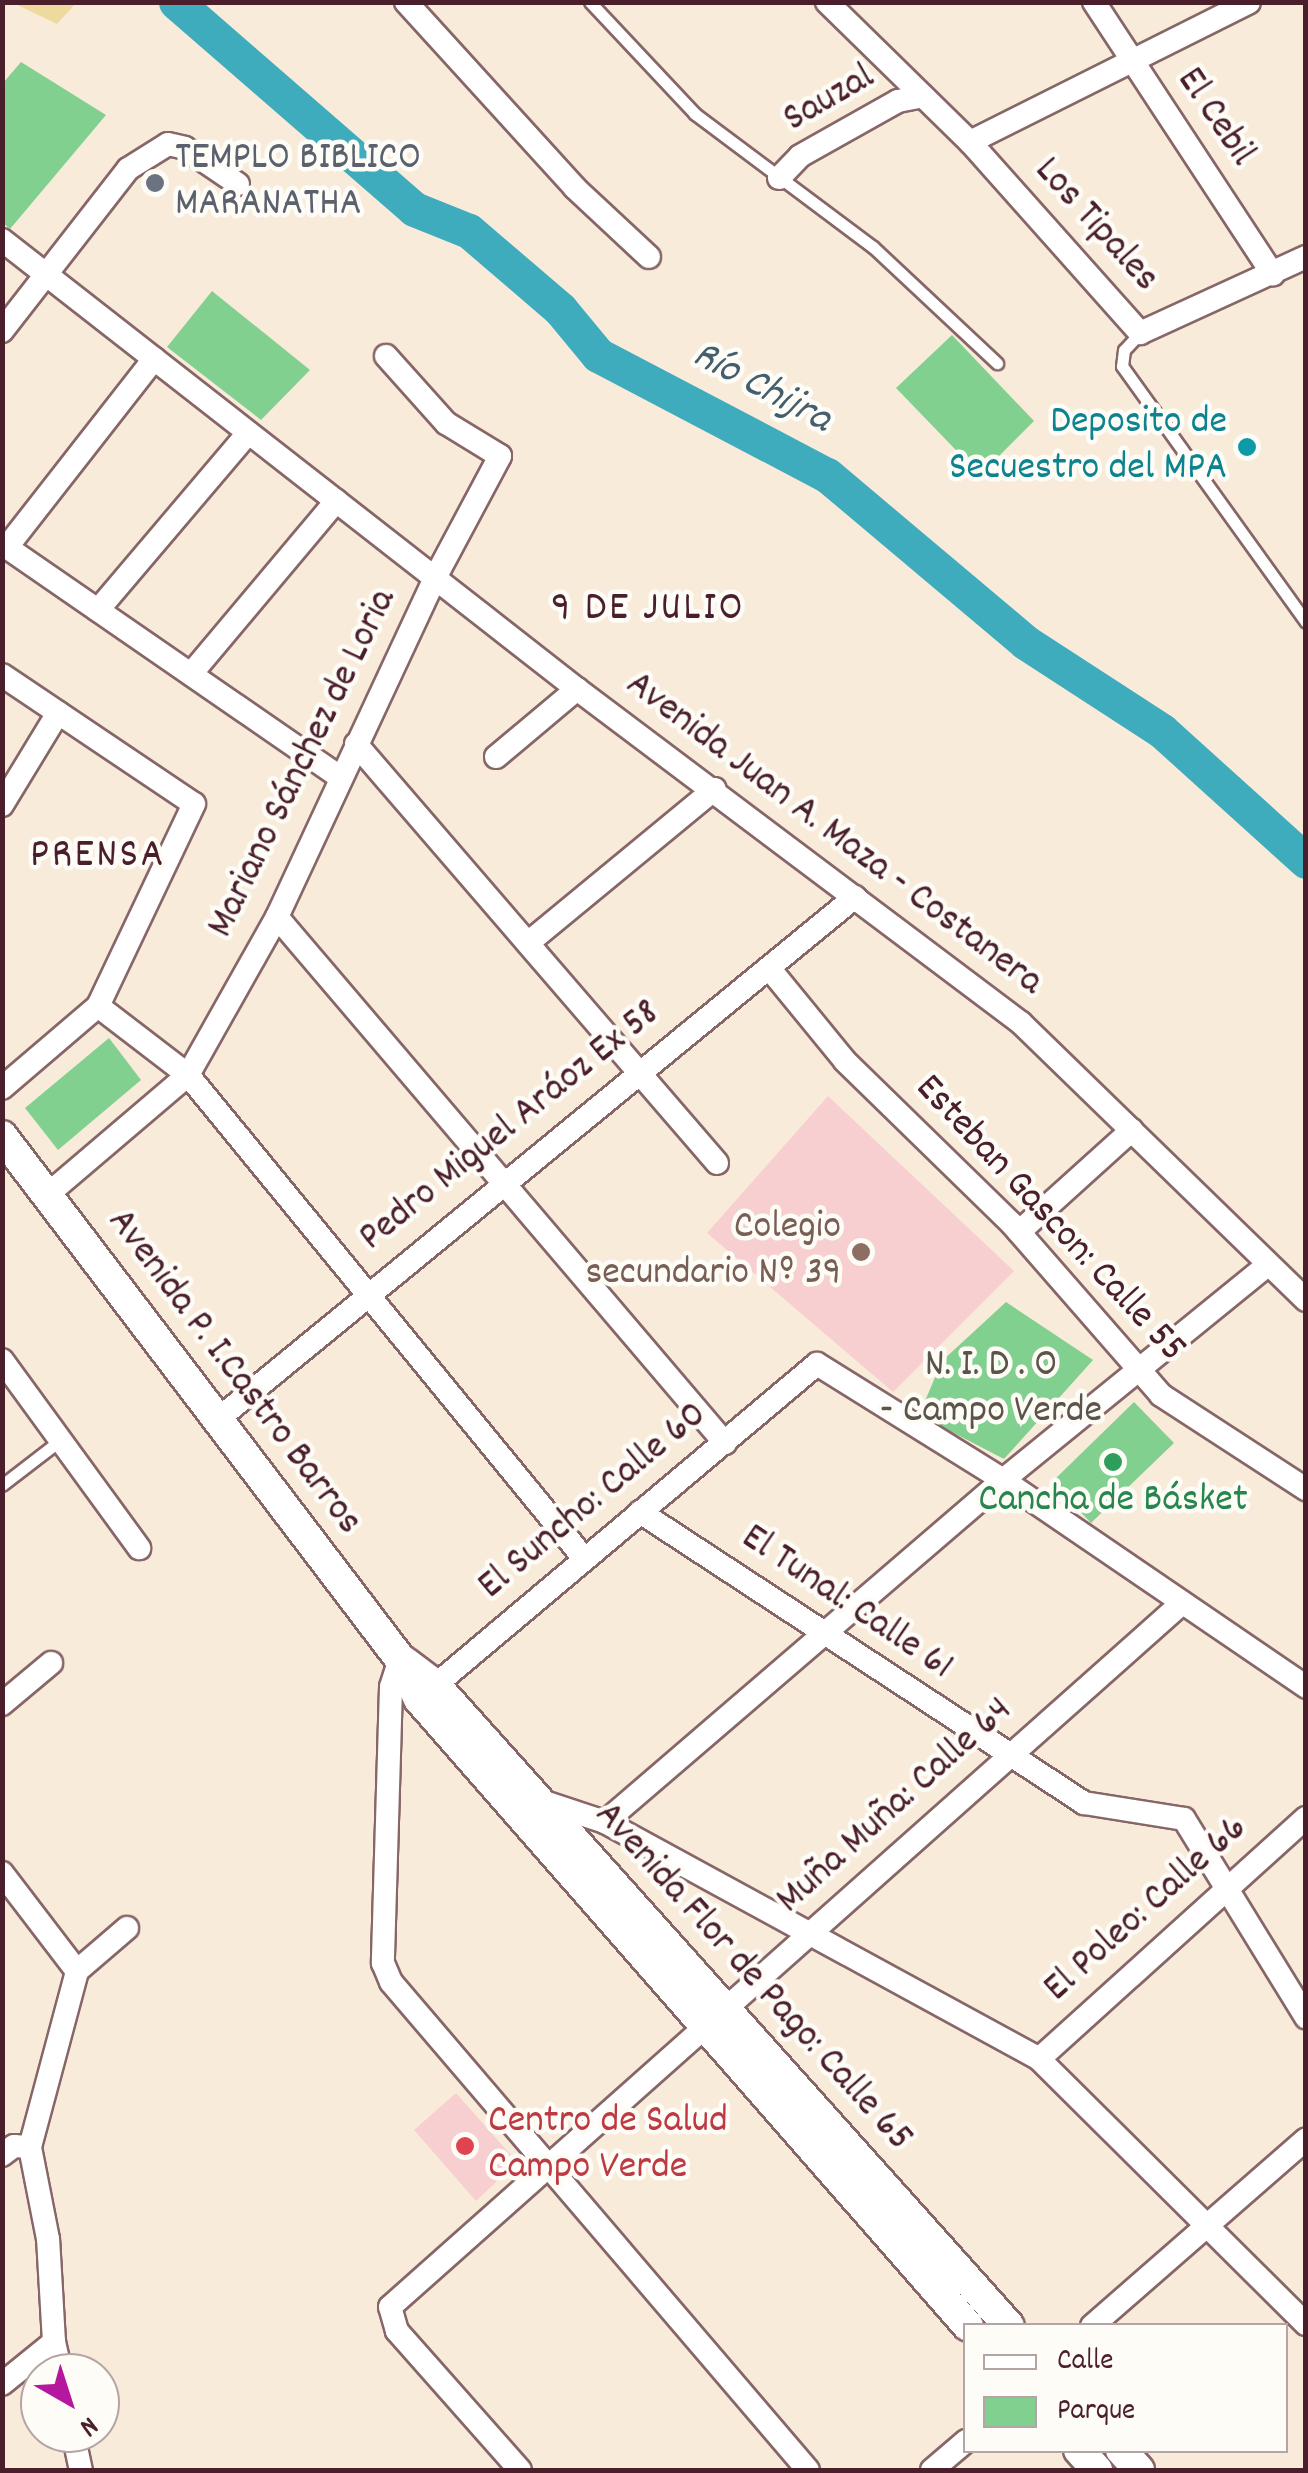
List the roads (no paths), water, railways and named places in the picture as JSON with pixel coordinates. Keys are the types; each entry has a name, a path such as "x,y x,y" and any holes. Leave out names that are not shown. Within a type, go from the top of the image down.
{"street":[{"path":"406,2 575,188 650,257"},
{"name":"Los Tipales","path":"827,2 970,142 1140,332"},
{"name":"El Cebil","path":"1094,2 1273,274"},
{"path":"970,142 1249,2"},
{"name":"Sauzal","path":"779,178 800,156 898,101 923,96"},
{"path":"2,332 128,168 168,144 185,148 238,184"},
{"name":"Avenida Juan A. Maza - Costanera","path":"2,240 577,689 1021,1023 1266,1266 1306,1300"},
{"path":"1140,332 1306,257"},
{"name":"Mariano Sánchez de Loria","path":"46,1195 188,1075 278,917 436,576 500,456 446,422 386,356"},
{"path":"154,358 4,546 340,777"},
{"path":"98,610 247,434"},
{"path":"191,674 336,501"},
{"path":"2,675 194,804 98,1006 2,1088"},
{"path":"496,757 577,689"},
{"path":"2,805 58,713"},
{"path":"356,744 641,1069 718,1163"},
{"path":"528,943 714,789"},
{"name":"Pedro Miguel Aráoz Ex 58","path":"217,1420 367,1292 855,898"},
{"path":"278,917 724,1442"},
{"name":"Esteban Gascon: Calle 55","path":"769,968 846,1061 1019,1232 1161,1395 1306,1489"},
{"path":"98,1006 188,1075 583,1557"},
{"path":"1019,1232 1132,1130"},
{"name":"Avenida P. I.Castro Barros","path":"2,1136 427,1692"},
{"path":"605,1822 1003,1480 1266,1266"},
{"path":"2,1360 139,1548"},
{"name":"El Suncho: Calle 60","path":"427,1692 817,1364 1003,1480"},
{"path":"1003,1480 1306,1687"},
{"name":"El Tunal: Calle 61","path":"640,1512 822,1635 1084,1802 1184,1819 1306,2017"},
{"name":"Muña Muña: Calle 64","path":"520,2470 397,2331 390,2307 543,2166 1182,1603"},
{"path":"400,1658 391,1687 384,1963 391,1982 543,2166 808,2470"},
{"path":"2,1704 51,1663"},
{"name":"Avenida Flor de Pago: Calle 65","path":"427,1692 535,1799 728,2007 1006,2323"},
{"name":"Avenida Flor de Pago: Calle 65","path":"427,1692 704,2028 965,2323"},
{"path":"535,1799 605,1822 1039,2059 1306,2324"},
{"name":"El Poleo: Calle 66","path":"1039,2059 1306,1818"},
{"path":"2,1873 78,1971"},
{"path":"56,2353 48,2239 30,2147 78,1971 127,1928"},
{"path":"1095,2323 1204,2224 1306,2139"},
{"path":"2,2155 14,2146 30,2147"},
{"path":"2,2384 54,2342"},
{"path":"932,2470 963,2444"}],"lane":[{"path":"590,2 658,80 779,178 873,247 997,364"},
{"name":"Los Tipales","path":"1140,332 1124,350 1122,366 1306,622"},
{"path":"2,1486 62,1439"}],"waterway":[{"name":"Río Chijra","path":"176,2 414,209 469,231 560,309 598,355 827,475 1025,642 1162,731 1306,861"}],"place":[{"name":"TEMPLO BIBLICO MARANATHA","path":"155,183"},
{"name":"Deposito de Secuestro del MPA","path":"1247,447"},
{"name":"Colegio secundario Nº 39","path":"861,1252"},
{"name":"Cancha de Básket","path":"1113,1462"},
{"name":"Centro de Salud Campo Verde","path":"465,2146"}],"district":[{"name":"9 DE JULIO","path":"648,610"},
{"name":"PRENSA","path":"98,857"}],"park label":[{"name":"N. I. D . O - Campo Verde","path":"991,1390"}]}
